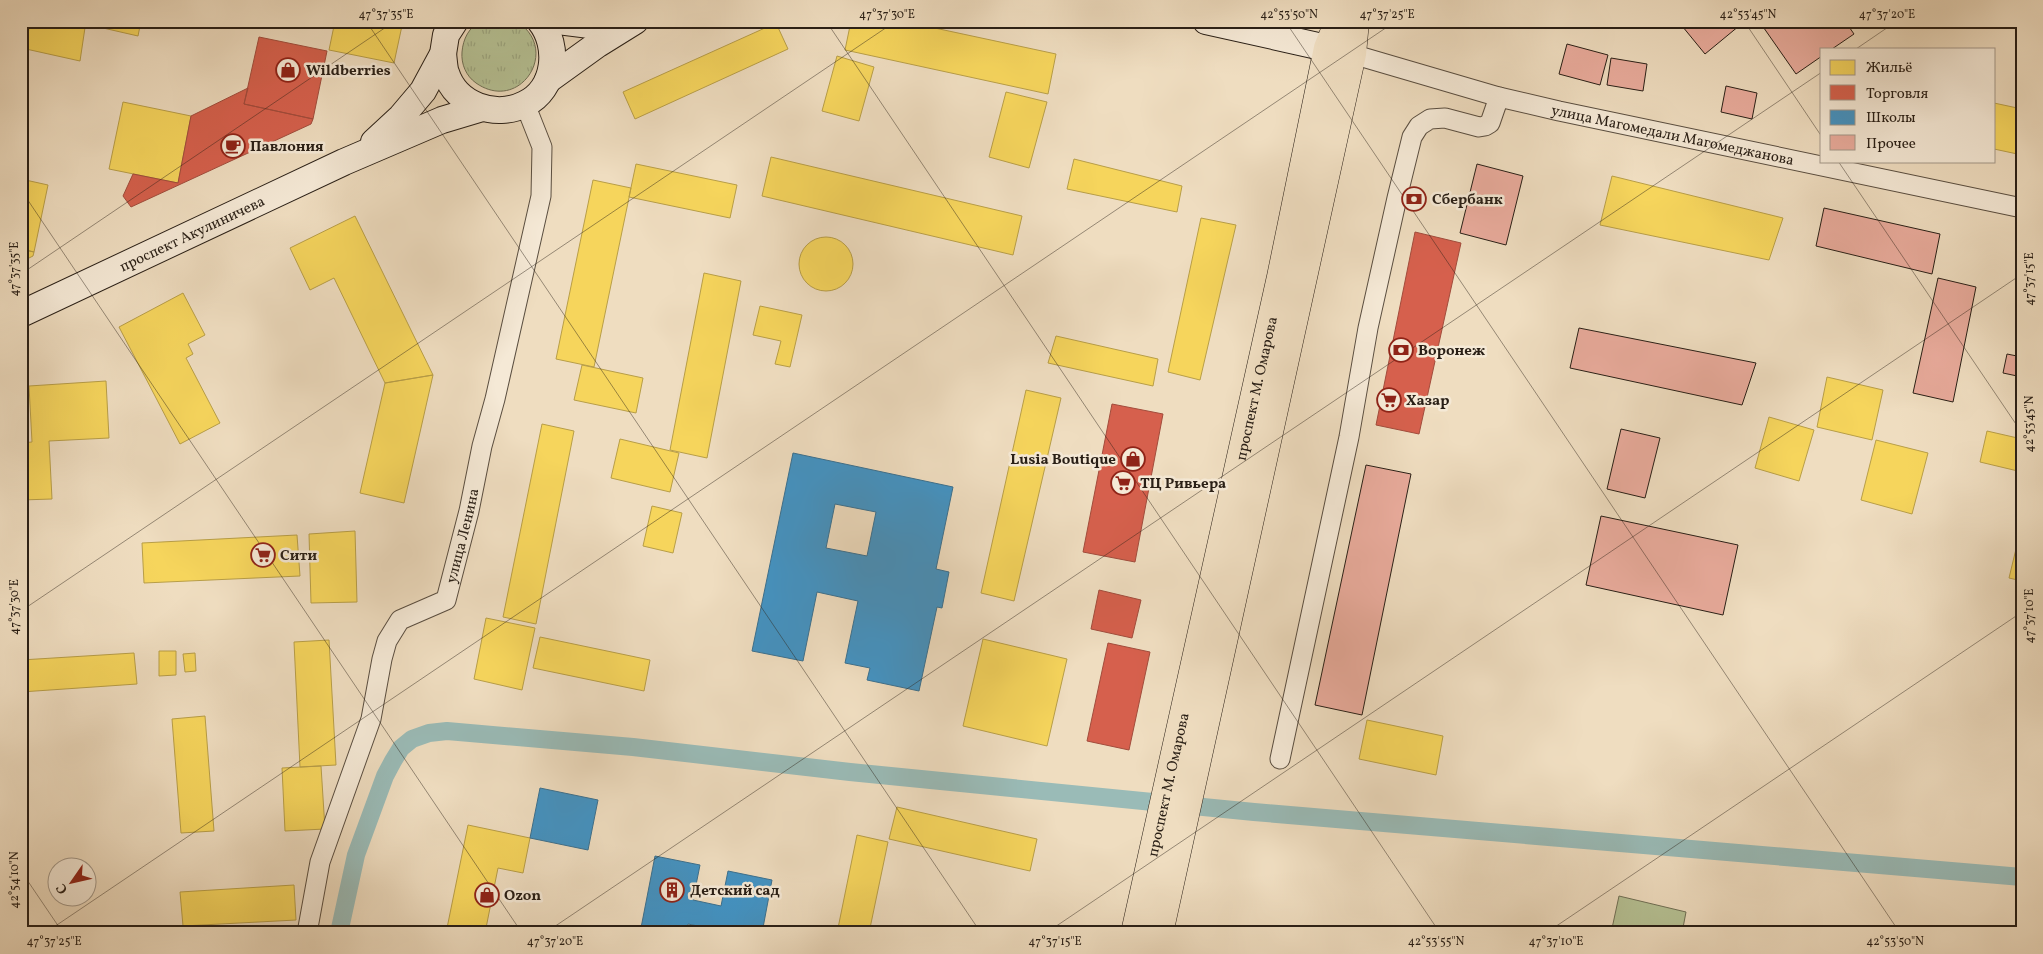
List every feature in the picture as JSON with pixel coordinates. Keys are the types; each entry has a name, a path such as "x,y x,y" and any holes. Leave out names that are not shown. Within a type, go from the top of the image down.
{"main road":[{"path":"455,21 446,35 443,54 446,73 455,90 469,103 482,108 506,110 526,104 538,94 548,80 598,44 634,22"},
{"path":"540,21 546,29 552,46 553,63 548,80"},
{"path":"558,21 590,25 634,22"},
{"path":"1206,21 1340,51"},
{"name":"проспект М. Омарова","path":"1135,933 1173,818 1184,772 1340,51 1339,21"},
{"name":"проспект М. Омарова","path":"1340,51 1355,21"},
{"path":"363,153 401,117 417,97 443,54"},
{"name":"проспект Акулиничева","path":"21,314 363,153 442,120 482,108"},
{"name":"проспект М. Омарова","path":"1159,933 1173,818"}],"street":[{"name":"улица Магомедали Магомеджановa","path":"1340,51 1500,97 2022,208"},
{"path":"1280,759 1349,437 1368,328 1396,198 1412,137 1420,126 1430,119 1445,118 1479,127 1485,126 1490,123 1500,97"},
{"name":"улица Ленина","path":"307,933 320,862 371,719 387,641 400,620 446,600 469,511 482,446 541,196 542,146 526,104"}],"green space":[{"path":"481,21 516,21 529,33 535,47 535,61 530,74 520,84 507,90 492,90 476,83 467,73 462,61 464,43 470,30"},
{"path":"1619,896 1686,912 1682,933 1611,933"}],"building: Жильё":[{"path":"30,21 86,21 80,61 26,49"},
{"path":"91,21 141,21 138,36 90,25"},
{"path":"335,21 403,21 394,63 329,50"},
{"path":"851,21 902,21 1056,54 1048,94 845,50"},
{"path":"776,23 788,49 635,119 623,92"},
{"path":"837,56 874,67 859,121 822,111"},
{"path":"1006,92 1047,102 1029,168 989,157"},
{"path":"123,102 191,116 178,183 109,169"},
{"path":"1996,103 2022,109 2022,155 1996,149"},
{"path":"771,157 1022,216 1013,255 762,196"},
{"path":"1074,159 1182,186 1177,212 1067,189"},
{"path":"636,164 737,185 730,218 629,197"},
{"path":"1612,176 1783,218 1769,260 1600,225"},
{"path":"21,179 48,185 34,252 21,249"},
{"path":"593,180 631,188 594,367 556,359"},
{"path":"355,216 433,375 385,383 334,278 310,290 290,248"},
{"path":"1201,218 1236,225 1200,380 1168,372"},
{"path":"826,237 836,239 845,245 851,254 853,264 851,274 845,283 836,289 826,291 816,289 807,283 801,274 799,264 801,254 807,245 816,239"},
{"path":"21,249 34,252 33,256 21,262"},
{"path":"704,273 741,281 707,458 670,450"},
{"path":"183,293 205,335 188,344 193,354 186,358 220,423 180,444 119,327"},
{"path":"760,306 802,315 790,367 775,364 781,341 753,335"},
{"path":"1056,336 1158,359 1153,386 1048,363"},
{"path":"582,365 643,378 636,413 574,400"},
{"path":"433,375 404,503 360,493 385,383"},
{"path":"1827,377 1883,390 1872,440 1817,427"},
{"path":"106,381 109,438 49,441 52,499 21,500 21,443 32,442 29,386"},
{"path":"1026,390 1061,398 1014,601 981,593"},
{"path":"1769,417 1814,430 1799,481 1755,468"},
{"path":"542,424 574,431 536,624 503,617"},
{"path":"1987,431 2022,439 2022,472 1980,462"},
{"path":"620,439 679,453 670,492 611,478"},
{"path":"1876,440 1928,453 1912,514 1861,500"},
{"path":"652,506 682,513 673,553 643,546"},
{"path":"2022,524 2022,581 2009,578"},
{"path":"355,531 357,602 311,603 309,534"},
{"path":"297,535 300,576 144,583 142,543"},
{"path":"486,618 535,628 522,690 474,679"},
{"path":"540,637 650,660 644,691 533,668"},
{"path":"983,639 1067,659 1047,746 963,726"},
{"path":"329,640 336,765 300,767 294,642"},
{"path":"159,651 176,651 176,675 159,676"},
{"path":"134,653 137,684 21,692 21,660"},
{"path":"195,653 196,671 185,672 183,654"},
{"path":"205,716 214,831 181,833 172,719"},
{"path":"1367,720 1443,736 1436,775 1359,759"},
{"path":"321,766 325,829 285,831 282,768"},
{"path":"897,807 1037,839 1030,871 889,839"},
{"path":"468,825 530,838 523,873 498,868 485,933 446,933"},
{"path":"857,835 888,842 869,933 837,933"},
{"path":"294,885 296,920 183,926 180,892"}],"building: Торговля":[{"name":"Wildberries","path":"259,37 327,51 313,119 244,104"},
{"path":"248,88 244,104 313,119 311,124 131,207 123,196 133,174 178,183 191,116"},
{"path":"1415,232 1461,243 1419,434 1376,425"},
{"name":"ТЦ Ривьера","path":"1112,404 1163,414 1135,562 1083,552"},
{"path":"1099,590 1141,600 1132,638 1091,629"},
{"path":"1108,643 1150,652 1129,750 1087,741"}],"building: Школы":[{"path":"793,453 953,487 936,569 949,572 942,608 937,607 919,691 867,680 870,668 845,663 858,601 817,592 803,661 752,651","holes":["835,504 876,512 867,556 826,548"]},
{"path":"540,788 598,800 588,850 530,838"},
{"name":"Детский сад","path":"655,856 700,865 693,900 721,906 728,871 772,880 762,933 718,933 718,930 688,924 686,933 640,933"}],"building: Прочее":[{"path":"1678,21 1745,21 1705,54"},
{"path":"1759,21 1845,21 1854,34 1833,48 1820,48 1820,57 1796,74"},
{"path":"1567,44 1608,55 1600,85 1559,74"},
{"path":"1611,58 1647,64 1643,91 1607,85"},
{"path":"1726,86 1757,93 1752,119 1721,112"},
{"path":"1477,164 1523,176 1506,245 1460,233"},
{"path":"1824,208 1940,234 1932,274 1816,246"},
{"path":"1938,278 1976,287 1953,402 1913,393"},
{"path":"1579,328 1756,363 1742,405 1570,368"},
{"path":"2007,354 2022,357 2022,377 2003,373"},
{"path":"1621,429 1660,438 1645,498 1607,489"},
{"path":"1366,465 1411,474 1362,715 1315,705"},
{"path":"1601,516 1738,545 1723,615 1586,585"}],"waterway":[{"path":"339,933 356,855 385,776 393,761 401,748 412,739 429,733 447,731 633,747 850,772 1254,812 2022,877"}],"place":[{"name":"Wildberries","path":"288,70"},
{"name":"Павлония","path":"233,146"},
{"name":"Сбербанк","path":"1414,199"},
{"name":"Воронеж","path":"1401,350"},
{"name":"Хазар","path":"1389,400"},
{"name":"Lusia Boutique","path":"1133,459"},
{"name":"ТЦ Ривьера","path":"1123,483"},
{"name":"Сити","path":"263,555"},
{"name":"Детский сад","path":"672,890"},
{"name":"Ozon","path":"487,895"}]}
